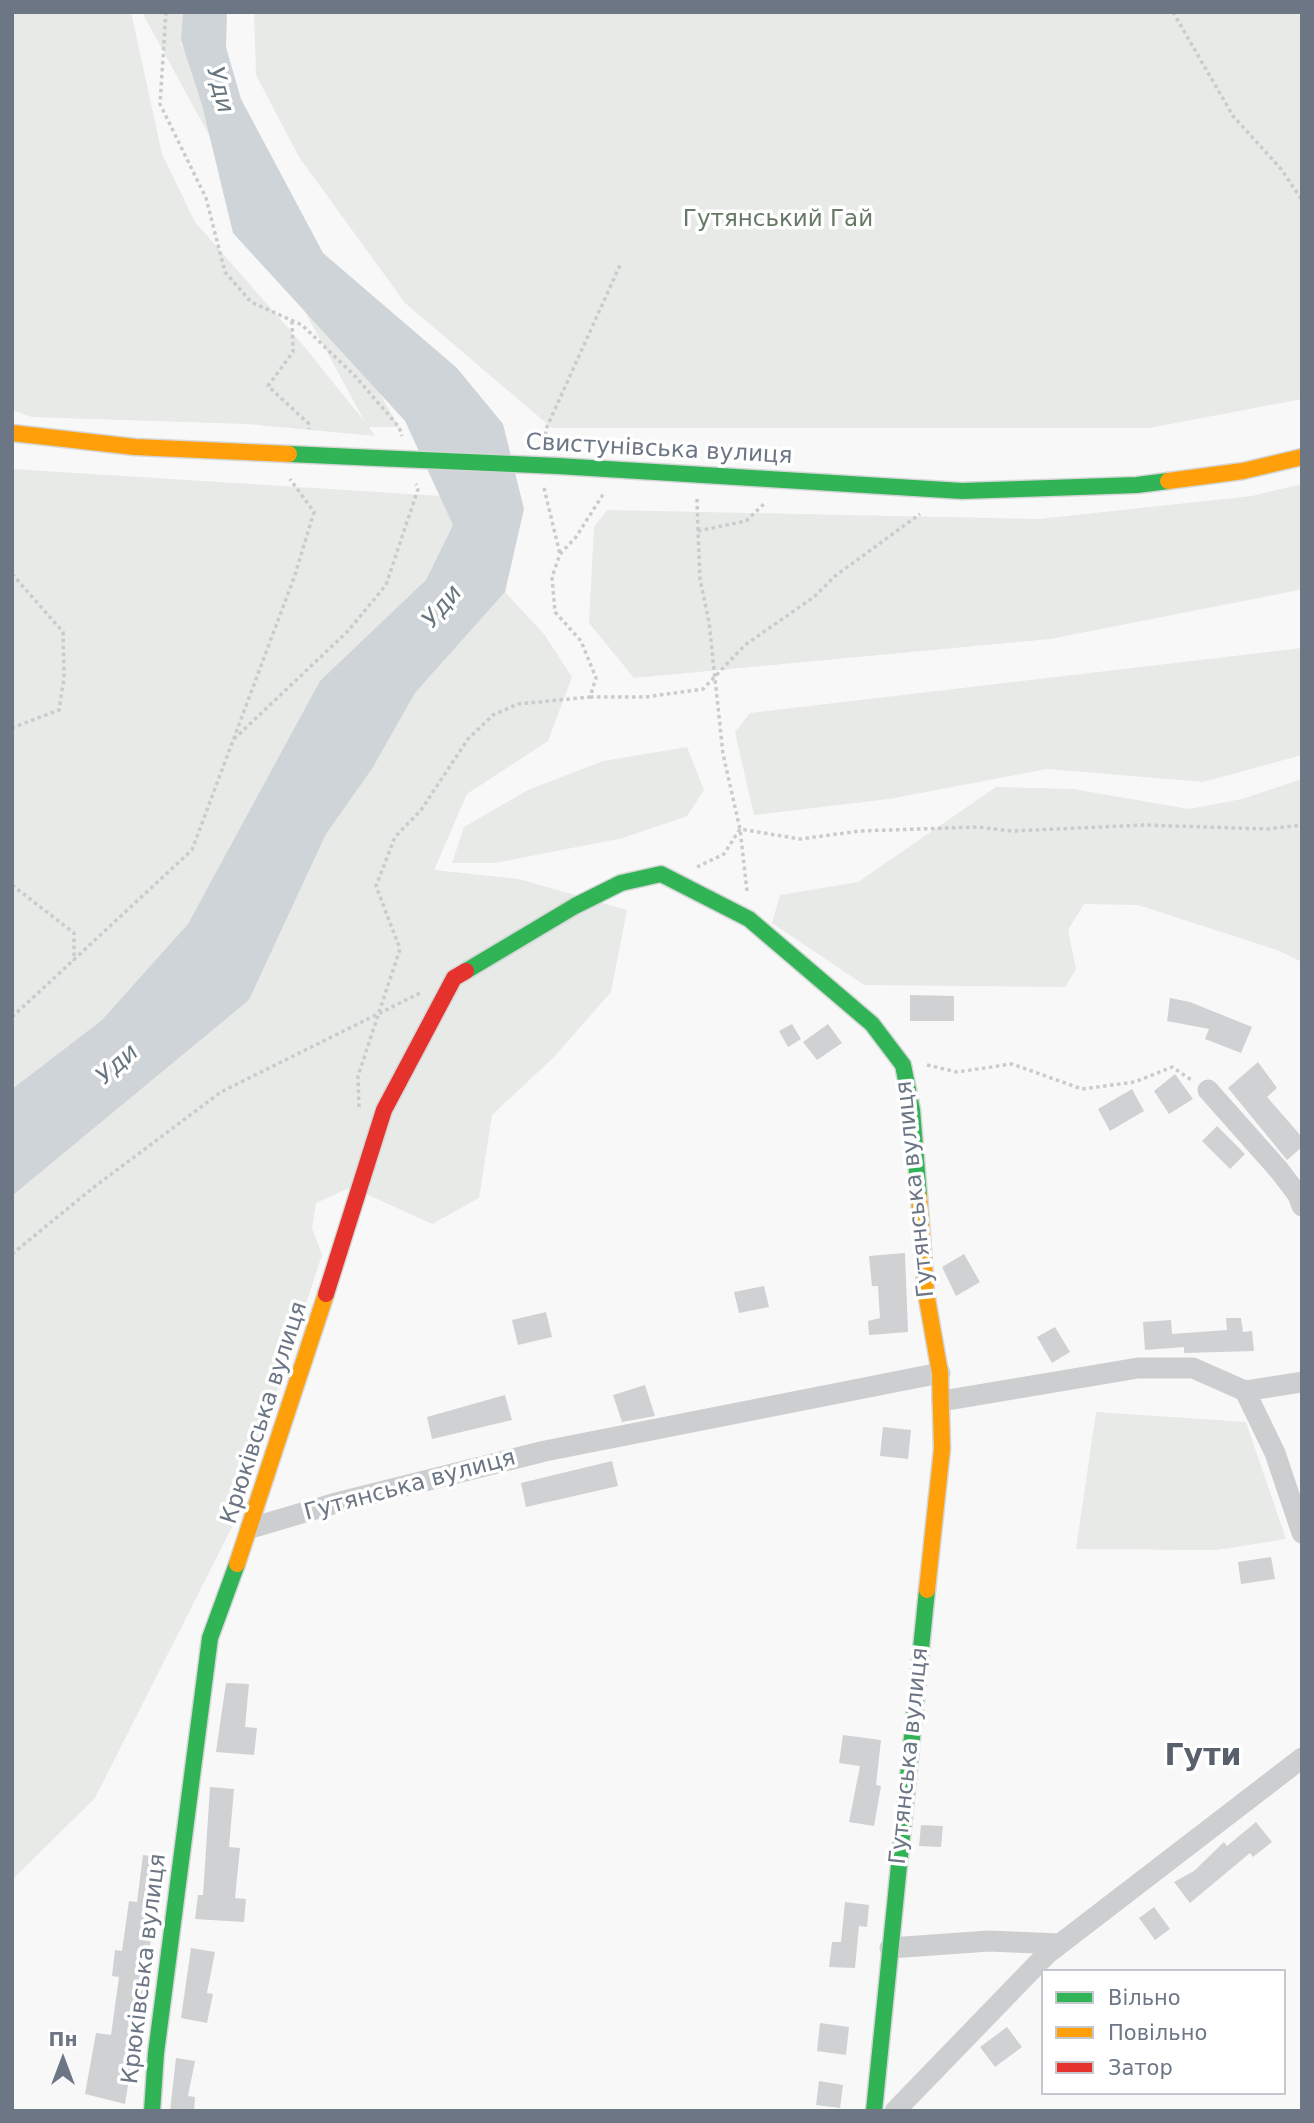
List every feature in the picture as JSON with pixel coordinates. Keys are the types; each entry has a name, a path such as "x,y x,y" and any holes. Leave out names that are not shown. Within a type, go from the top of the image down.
{"street":[{"name":"Свистунівська вулиця","path":"12,433 135,447 558,466 962,491 1137,485 1243,471 1302,457"},
{"name":"Гутянська вулиця","path":"661,874 749,919 872,1024 903,1065 912,1110 926,1293 940,1373 942,1449 874,2111"},
{"name":"Крюківська вулиця","path":"152,2111 156,2053 210,1638 251,1528 384,1110 454,978 575,905 621,883 661,874"},
{"path":"1208,1090 1279,1170 1298,1195 1302,1206"},
{"path":"942,1401 1138,1368 1193,1368 1244,1391 1302,1382"},
{"name":"Гутянська вулиця","path":"251,1528 336,1503 545,1451 940,1373"},
{"path":"1244,1391 1275,1453 1302,1533"},
{"path":"895,2111 1060,1944 1302,1758"},
{"path":"891,1948 989,1941 1060,1944"}],"path":[{"path":"166,12 160,104 206,198 225,272 251,302 302,325 356,377 399,427 403,440"},
{"path":"1173,12 1233,116 1280,169 1302,201"},
{"path":"545,443 546,429 621,263"},
{"path":"292,321 293,352 268,386 309,424 310,439"},
{"path":"590,697 596,678 581,641 555,612 552,577 560,554 576,537 619,470"},
{"path":"695,475 700,579 723,754 740,829 749,919"},
{"path":"234,739 348,631 386,584 418,489 414,477"},
{"path":"12,1017 192,850 295,575 314,512 290,479 276,479"},
{"path":"698,531 746,521 766,506 766,479"},
{"path":"544,482 544,496 560,554"},
{"path":"360,1115 358,1076 400,949 376,886 395,837 421,810 468,739 493,715 518,704 590,697 646,697 703,689 745,645 814,597 835,576 922,512"},
{"path":"12,574 63,632 64,666 59,710 12,728"},
{"path":"740,829 800,839 860,831 964,827 1012,831 1144,825 1268,829 1302,825"},
{"path":"692,870 724,855 740,829"},
{"path":"12,885 74,933 74,961"},
{"path":"12,1254 94,1187 221,1092 378,1012"},
{"path":"898,1058 957,1072 1012,1064 1082,1089 1135,1082 1172,1067 1208,1090"}],"green space":[{"path":"12,12 131,12 162,154 195,222 303,345 365,422 142,12 183,12 181,44 399,427 369,427 375,436 247,424 32,417 12,410"},
{"name":"Гутянський Гай","path":"254,12 1302,12 1302,399 1149,428 552,428 405,303 299,157 256,75"},
{"path":"12,469 441,496 453,525 424,585 194,928 102,1020 12,1089"},
{"path":"1302,484 1302,589 1050,639 634,678 589,623 594,527 607,510 1039,519 1252,496"},
{"path":"505,592 544,634 572,677 548,741 467,794 434,870 519,879 627,910 611,992 554,1057 492,1115 479,1198 432,1224 351,1187 316,1203 312,1228 322,1255 233,1525 95,1798 12,1880 12,1196 249,1000 326,834 372,769 415,693"},
{"path":"1302,648 1302,755 1203,782 1047,769 889,799 754,815 735,732 750,713"},
{"path":"687,747 704,790 687,816 623,838 495,863 452,863 464,827 528,790 603,761"},
{"path":"1302,779 1302,962 1277,950 1138,905 1084,904 1068,930 1076,969 1065,987 864,985 772,923 780,895 858,882 996,787 1073,789 1189,809 1242,799"},
{"path":"1096,1412 1246,1422 1286,1539 1217,1550 1076,1549"}],"water":[{"name":"Уди","path":"183,12 227,12 226,47 241,99 323,253 457,368 503,424 524,509 505,592 415,693 372,769 326,834 249,1000 12,1196 12,1089 102,1020 188,924 320,681 426,580 453,525 405,421 233,233 202,105 181,40"}],"building":[{"path":"910,995 954,996 954,1021 910,1021"},
{"path":"1170,998 1190,1002 1252,1027 1241,1053 1205,1039 1209,1029 1167,1021"},
{"path":"792,1024 801,1039 788,1047 779,1031"},
{"path":"828,1024 842,1043 817,1060 803,1042"},
{"path":"1258,1062 1277,1088 1267,1097 1302,1137 1302,1147 1287,1160 1228,1088"},
{"path":"1175,1074 1193,1099 1169,1114 1154,1091"},
{"path":"1132,1089 1144,1111 1110,1131 1098,1109"},
{"path":"1217,1126 1245,1154 1230,1169 1202,1141"},
{"path":"905,1253 908,1332 869,1335 868,1321 880,1318 878,1286 872,1286 869,1256"},
{"path":"964,1254 980,1282 956,1296 942,1267"},
{"path":"764,1286 769,1307 739,1313 734,1292"},
{"path":"546,1312 552,1337 518,1345 512,1320"},
{"path":"1226,1318 1241,1318 1243,1332 1252,1331 1254,1351 1184,1353 1184,1347 1145,1350 1143,1322 1171,1320 1172,1334 1227,1330"},
{"path":"1055,1327 1070,1352 1052,1363 1037,1337"},
{"path":"645,1385 655,1416 622,1422 613,1395"},
{"path":"505,1395 512,1420 432,1439 427,1417"},
{"path":"883,1427 911,1430 908,1459 880,1456"},
{"path":"612,1461 618,1486 526,1507 521,1483"},
{"path":"1271,1557 1275,1579 1241,1584 1238,1562"},
{"path":"226,1683 249,1684 245,1727 257,1728 254,1755 216,1752"},
{"path":"843,1735 881,1740 876,1785 881,1786 874,1826 849,1822 860,1766 839,1763"},
{"path":"210,1787 234,1789 229,1847 240,1848 235,1898 246,1899 244,1922 195,1919 198,1895 203,1895"},
{"path":"1256,1822 1272,1842 1253,1857 1250,1853 1190,1903 1174,1882 1194,1871 1224,1842 1227,1846"},
{"path":"921,1825 943,1826 941,1847 919,1846"},
{"path":"143,1855 164,1858 142,1996 146,1996 142,2023 138,2022 125,2104 85,2094 96,2033 111,2035 119,1977 112,1976 115,1950 122,1951 129,1901 137,1902"},
{"path":"845,1902 869,1905 867,1927 859,1926 855,1968 829,1967 832,1942 841,1942"},
{"path":"1154,1907 1170,1929 1155,1940 1139,1918"},
{"path":"191,1948 215,1952 207,1993 213,1994 207,2023 181,2018"},
{"path":"820,2023 849,2027 846,2055 817,2051"},
{"path":"1007,2027 1022,2047 995,2067 980,2047"},
{"path":"176,2058 195,2061 188,2096 195,2097 194,2111 170,2111"},
{"path":"819,2081 843,2085 840,2108 816,2105"}],"traffic: fast":[{"path":"289,454 377,458"},
{"path":"377,458 558,466"},
{"path":"558,466 962,491 1137,485 1168,481"},
{"path":"466,971 575,906 621,883 661,874 749,919 872,1024 903,1065 912,1110 919,1197"},
{"path":"152,2111 156,2053 210,1638 237,1564"},
{"path":"874,2111 927,1590"}],"traffic: slow":[{"path":"12,433 135,447 289,454"},
{"path":"1168,481 1243,471 1302,457"},
{"path":"919,1197 926,1293 940,1373 942,1449 927,1590"},
{"path":"237,1564 326,1294"}],"traffic: jam":[{"path":"326,1294 384,1110 454,978 466,971"}],"district":[{"name":"Гути","path":"1203,1757"}]}
